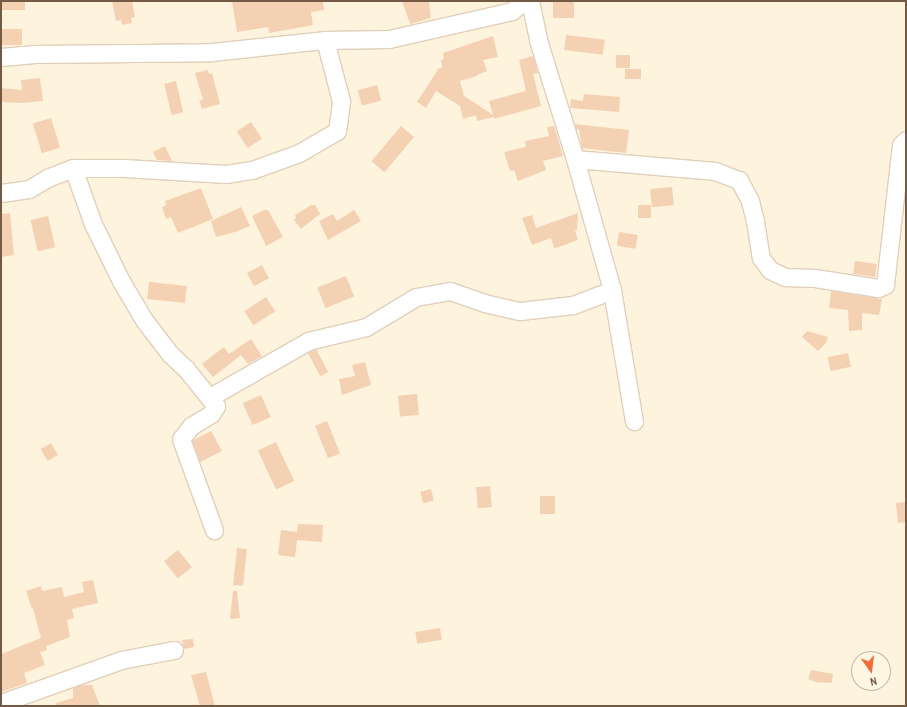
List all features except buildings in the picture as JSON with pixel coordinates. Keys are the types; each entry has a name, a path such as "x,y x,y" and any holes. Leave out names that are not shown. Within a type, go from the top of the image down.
{"street":[{"path":"1,57 35,54 212,52 326,40 389,39 512,11 523,1"},
{"path":"530,1 538,40 575,159 612,290 634,421"},
{"path":"1,193 29,189 54,175 73,168 124,168 226,174 252,170 298,153 337,131 341,101 326,40"},
{"path":"575,159 715,171 739,180 750,201 756,221 761,258 770,270 785,277 815,278 878,288 884,285 901,145 906,140"},
{"path":"73,168 93,224 125,288 144,320 170,354 186,369 216,406 211,414 191,426 181,439 214,530"},
{"path":"210,397 308,341 366,327 416,297 450,291 484,303 520,311 573,305 612,290"},
{"path":"1,703 121,660 174,650"}]}
